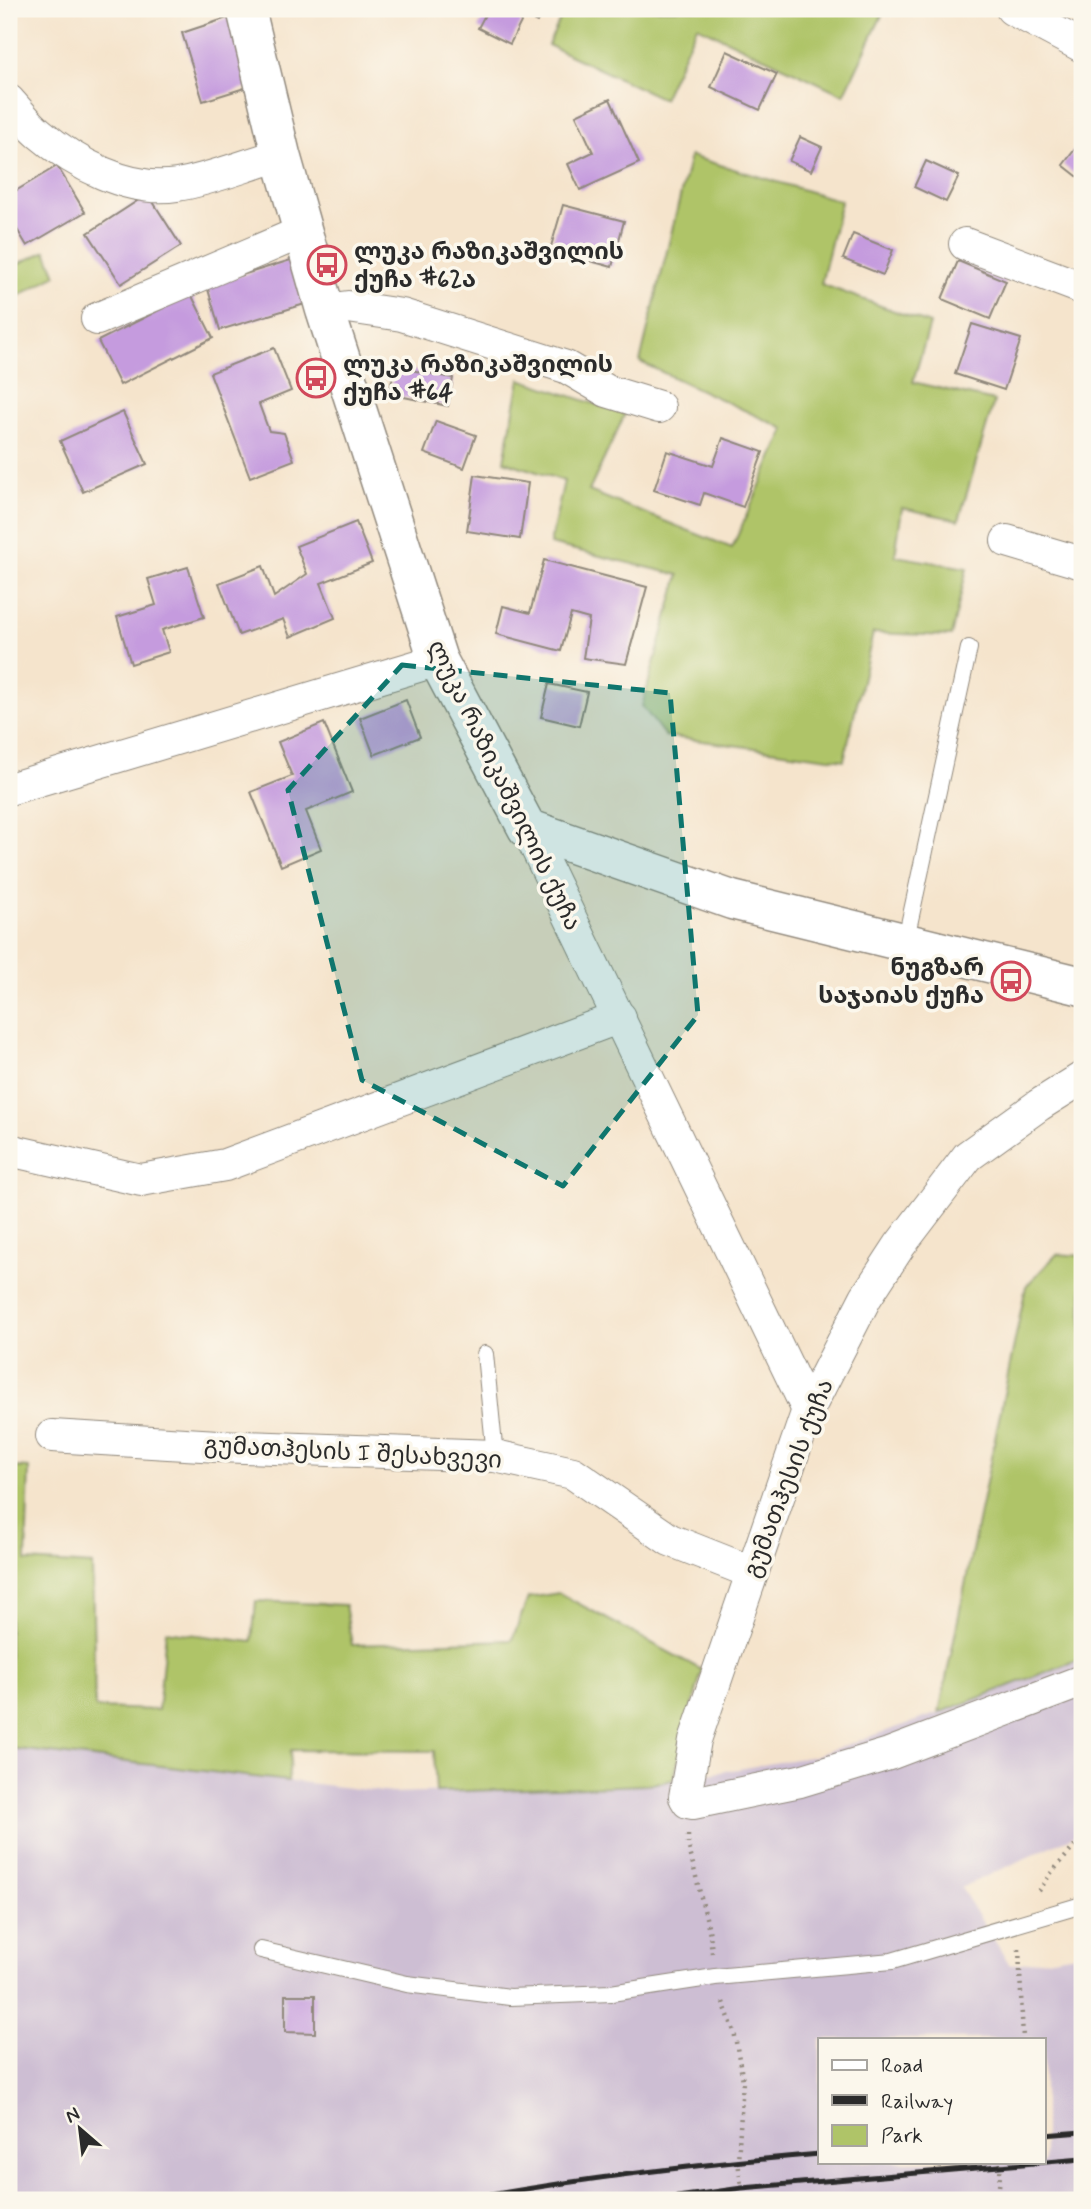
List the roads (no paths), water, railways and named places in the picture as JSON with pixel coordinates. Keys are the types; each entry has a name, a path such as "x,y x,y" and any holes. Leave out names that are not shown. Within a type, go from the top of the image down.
{"street":[{"name":"ლუკა რაზიკაშვილის ქუჩა","path":"246,9 281,155 325,310 438,660 527,828 808,1410"},
{"path":"1012,9 1082,46"},
{"path":"9,101 38,132 80,162 147,187 177,185 281,155"},
{"path":"97,318 302,232"},
{"path":"965,244 1082,288"},
{"path":"325,310 348,307 402,315 566,367 607,391 659,407"},
{"path":"1007,541 1082,563"},
{"path":"9,789 438,660"},
{"path":"527,828 732,900 1082,986"},
{"path":"9,1150 141,1180 225,1165 620,1017"},
{"name":"გუმათჰესის ქუჩა","path":"1082,1078 968,1156 900,1245 866,1297 808,1410 695,1740 685,1797 688,1802 800,1781 889,1754 1082,1681"},
{"name":"გუმათჰესის I შესახვევი","path":"52,1436 218,1446 495,1456 573,1473 670,1540 751,1572"}],"lane":[{"path":"905,943 969,648"},
{"path":"485,1354 495,1456"},
{"path":"261,1950 407,1984 510,1997 611,1993 715,1977 892,1961 1082,1905"}],"railway":[{"path":"1046,2135 1082,2132"},
{"path":"463,2200 641,2172 818,2154"},
{"path":"1046,2162 1082,2159"},
{"path":"656,2200 742,2188 1023,2164"}],"place":[{"name":"ლუკა რაზიკაშვილის ქუჩა #62ა","path":"327,265"},
{"name":"ლუკა რაზიკაშვილის ქუჩა #64","path":"316,378"},
{"name":"ნუგზარ საჯაიას ქუჩა","path":"1011,981"}]}
